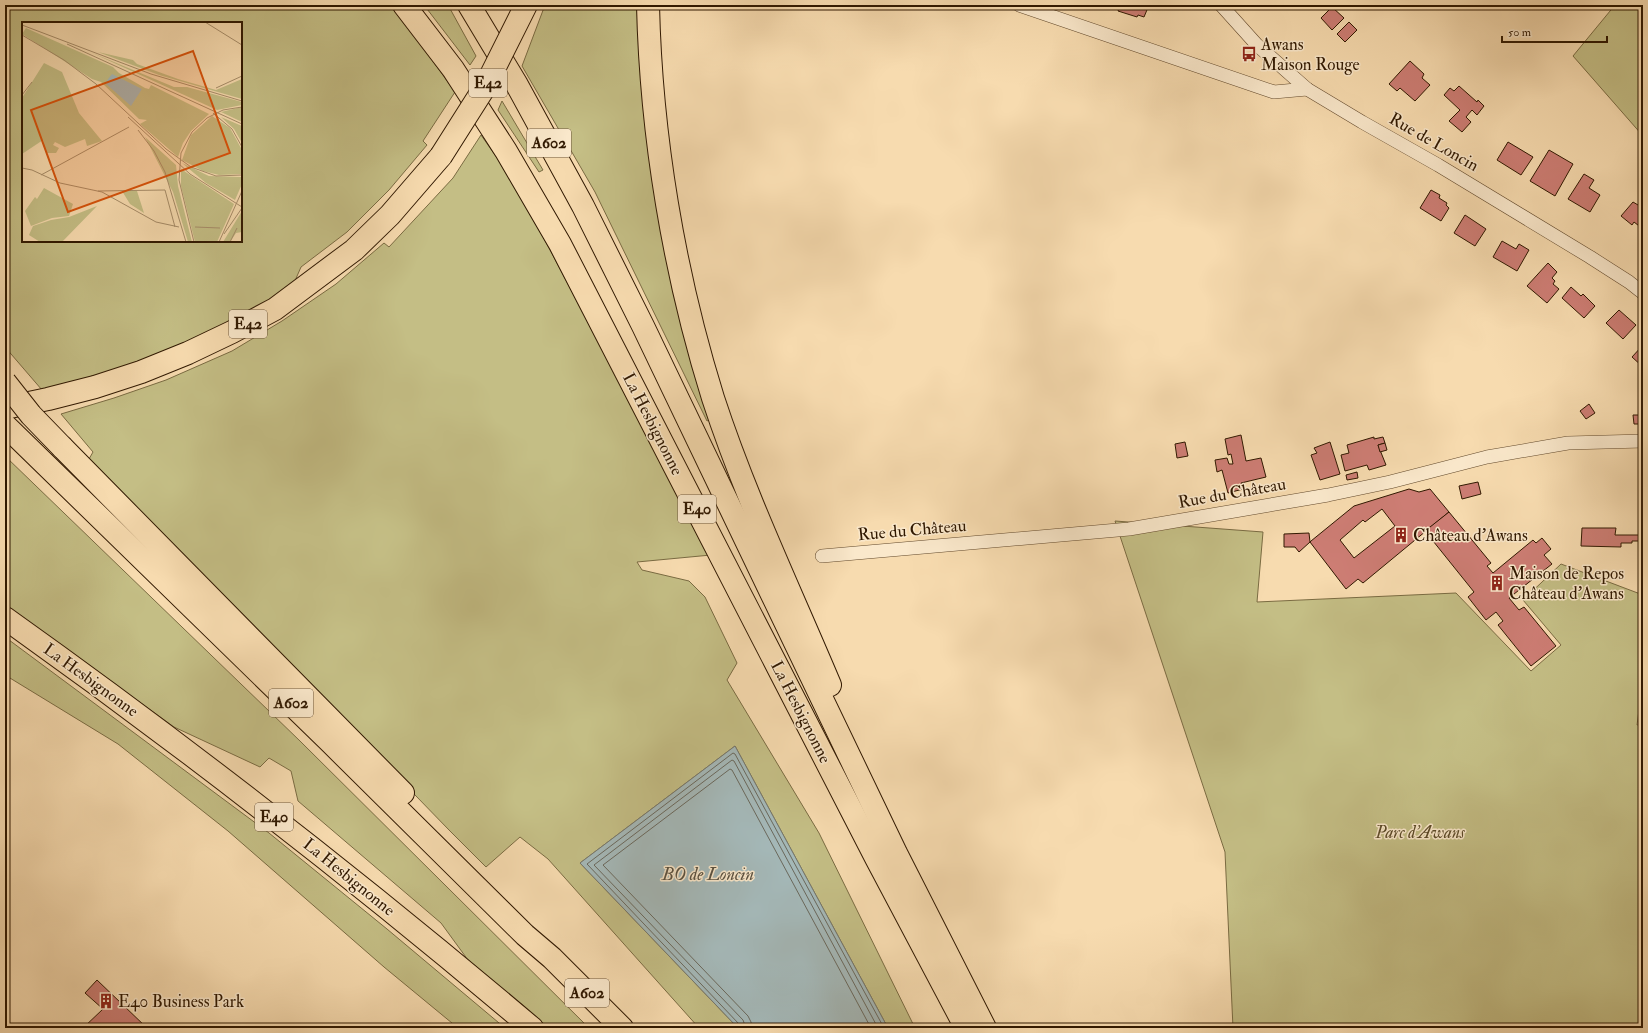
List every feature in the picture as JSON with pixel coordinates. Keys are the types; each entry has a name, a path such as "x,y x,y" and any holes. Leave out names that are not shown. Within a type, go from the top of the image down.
{"highway":[{"name":"La Hesbignonne","path":"404,5 457,75 506,150 560,244 876,858 966,1028"},
{"name":"A602","path":"469,5 517,85 583,206 647,333 830,716"},
{"name":"E42","path":"5,408 95,387 141,372 201,347 275,309 354,250 390,215 441,156 486,85 526,5"},
{"path":"648,5 649,45 664,184 678,260 695,334 714,399 743,479 773,554 830,686 830,716 896,853 985,1028"},
{"path":"5,382 31,415 62,447 536,928 552,958"},
{"name":"A602","path":"5,424 525,935 552,958 622,1028"},
{"name":"La Hesbignonne","path":"5,618 89,678 274,816 457,964 532,1028"}],"street":[{"path":"1018,5 1274,92 1307,88"},
{"name":"Rue de Loncin","path":"1221,5 1258,44 1307,88 1590,256 1643,293"},
{"name":"Rue du Château","path":"822,556 1129,529 1328,495 1390,482 1487,457 1568,443 1643,441"}],"green space":[{"path":"5,5 391,5 398,12 455,92 423,141 427,145 389,190 347,232 301,267 294,283 237,321 176,350 113,372 42,390 5,347"},
{"path":"424,5 448,5 476,56 470,65"},
{"path":"545,5 638,5 711,419 707,421 595,192 522,66"},
{"path":"1615,5 1643,5 1643,136 1573,56"},
{"path":"502,101 543,170 539,172 498,110"},
{"path":"481,135 502,165 529,210 711,555 637,562 642,570 689,581 705,597 737,663 727,680 819,833 915,1028 888,1028 735,746 580,863 738,1028 699,1028 548,859 520,837 486,867 89,459 93,452 61,414 166,380 232,351 282,321 336,284 384,243 389,247 453,178"},
{"path":"5,456 300,741 589,1028 549,1028 468,960 441,923 298,801 291,771 269,758 260,767 174,727 5,605"},
{"name":"Parc d'Awans","path":"1115,521 1263,532 1257,602 1456,593 1531,671 1561,645 1523,600 1561,564 1643,595 1643,680 1637,725 1643,724 1643,1028 1233,1028 1225,852"},
{"path":"5,637 269,833 505,1028 458,1028 384,967 228,831 118,744 5,675"}],"water":[{"name":"BO de Loncin","path":"735,746 888,1028 738,1028 580,863"}],"building":[{"path":"1120,5 1149,5 1144,17 1138,15 1137,17 1118,11"},
{"path":"1332,7 1344,18 1332,30 1321,18"},
{"path":"1349,22 1357,30 1345,42 1337,34"},
{"path":"1410,61 1424,74 1422,78 1430,85 1415,101 1400,88 1397,91 1389,84"},
{"path":"1459,86 1477,102 1478,100 1484,106 1477,115 1472,110 1466,117 1471,122 1462,132 1449,121 1460,110 1444,95 1450,88 1454,91"},
{"path":"1508,142 1533,157 1521,175 1497,160"},
{"path":"1549,150 1573,164 1555,196 1530,181"},
{"path":"1584,174 1594,180 1589,188 1600,195 1590,212 1568,199"},
{"path":"1431,190 1440,195 1439,198 1447,203 1446,205 1449,208 1441,221 1420,208"},
{"path":"1633,202 1643,208 1643,229 1634,222 1632,225 1621,216"},
{"path":"1465,215 1486,229 1475,246 1454,233"},
{"path":"1502,241 1516,249 1519,244 1529,250 1517,271 1493,257"},
{"path":"1548,263 1557,272 1552,278 1555,281 1553,284 1559,289 1547,303 1527,286"},
{"path":"1571,287 1581,296 1583,294 1595,306 1584,318 1562,298"},
{"path":"1619,310 1636,325 1623,339 1606,323"},
{"path":"1643,345 1643,367 1632,357"},
{"path":"1589,404 1595,413 1586,419 1580,411"},
{"path":"1633,415 1641,415 1641,424 1634,424"},
{"path":"1241,435 1246,461 1261,458 1266,477 1241,483 1243,489 1228,493 1222,470 1217,472 1215,460 1227,458 1229,464 1233,464 1231,454 1228,455 1225,439"},
{"path":"1374,437 1374,439 1383,437 1385,443 1378,445 1386,465 1369,470 1367,465 1345,471 1341,455 1349,453 1347,445"},
{"path":"1185,442 1188,456 1177,458 1175,444"},
{"path":"1330,442 1340,474 1320,480 1311,455 1317,453 1314,448"},
{"path":"1385,443 1387,450 1380,452 1378,445"},
{"path":"1357,472 1358,478 1347,480 1346,475"},
{"path":"1478,482 1481,494 1462,499 1459,486"},
{"name":"Château d'Awans","path":"1409,489 1419,492 1430,489 1449,512 1363,583 1358,579 1346,589 1310,542 1354,506","holes":["1382,509 1395,526 1354,558 1340,540 1363,520 1365,522"]},
{"name":"Maison de Repos Château d'Awans","path":"1449,512 1491,563 1487,566 1493,573 1533,540 1536,543 1542,538 1551,549 1544,555 1552,564 1509,598 1519,610 1524,607 1556,646 1531,666 1498,625 1503,621 1496,612 1486,620 1468,597 1474,592 1425,531"},
{"path":"1582,528 1616,528 1615,535 1639,535 1639,541 1632,541 1632,543 1621,543 1621,547 1581,546"},
{"path":"1309,533 1310,542 1299,552 1295,547 1284,547 1284,534"},
{"name":"E40 Business Park","path":"97,980 147,1028 83,1028 103,1009 85,993"}],"place":[{"name":"Awans Maison Rouge","path":"1249,54"},
{"name":"Château d'Awans","path":"1401,535"},
{"name":"Maison de Repos Château d'Awans","path":"1497,583"},
{"name":"E40 Business Park","path":"106,1001"}]}
